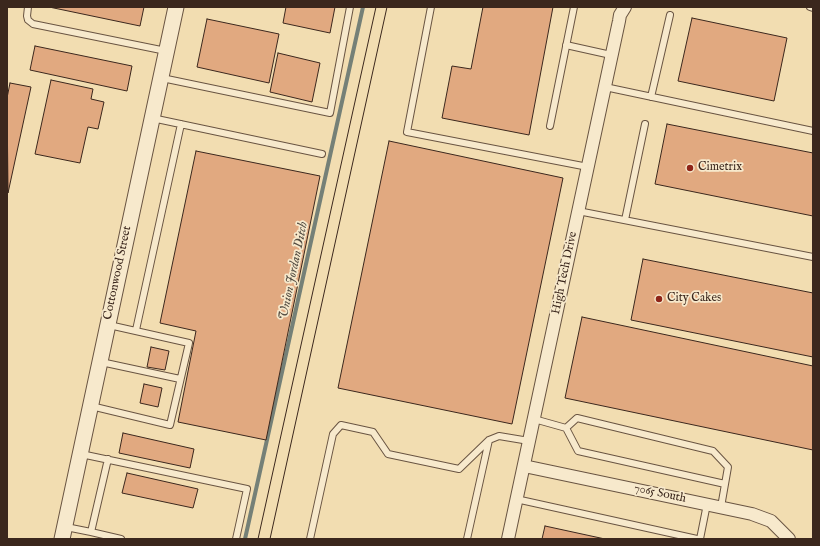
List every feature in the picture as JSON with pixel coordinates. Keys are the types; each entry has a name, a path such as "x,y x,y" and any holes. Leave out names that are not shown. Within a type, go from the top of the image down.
{"street":[{"name":"Cottonwood Street","path":"63,533 176,7"},
{"name":"High Tech Drive","path":"508,539 611,55 620,15 625,7"},
{"name":"7065 South","path":"524,466 708,504 762,517 771,521 789,539"}],"lane":[{"path":"28,7 28,20 33,24 166,51"},
{"path":"160,78 330,114 350,7"},
{"path":"431,7 407,132 588,167"},
{"path":"550,126 574,7"},
{"path":"651,97 670,15"},
{"path":"566,45 611,55"},
{"path":"604,87 813,131"},
{"path":"152,118 322,154"},
{"path":"136,330 181,124"},
{"path":"624,220 645,124"},
{"path":"578,211 813,257"},
{"path":"90,405 170,425 189,343 107,324"},
{"path":"99,361 180,380"},
{"path":"566,428 577,418 713,450 728,467 721,507"},
{"path":"534,419 566,428 578,451 725,484"},
{"path":"310,539 333,434 341,425 373,432 388,454 459,469 488,440 499,436 529,441"},
{"path":"467,539 488,440"},
{"path":"80,454 247,489 236,539"},
{"path":"92,532 108,459"},
{"path":"516,499 697,539"},
{"path":"700,539 708,504"},
{"path":"63,533 92,532 121,539"}],"building":[{"path":"49,7 144,7 140,26"},
{"path":"286,7 335,7 330,33 283,23"},
{"path":"483,7 553,7 529,135 442,118 452,66 471,69"},
{"path":"692,18 787,38 774,101 678,81"},
{"path":"207,19 279,34 269,83 197,67"},
{"path":"35,46 132,66 127,91 30,70"},
{"path":"278,53 320,63 312,102 270,92"},
{"path":"51,80 93,89 91,99 104,102 98,129 88,127 80,163 35,154"},
{"path":"10,83 31,87 8,193 7,98"},
{"path":"667,124 813,153 813,216 655,184"},
{"path":"389,141 563,178 512,424 338,388"},
{"path":"196,151 320,176 266,440 178,422 196,331 160,323"},
{"path":"643,259 813,293 813,357 631,320"},
{"path":"582,317 813,366 813,450 565,398"},
{"path":"151,347 169,351 165,370 147,367"},
{"path":"144,384 162,388 158,407 140,403"},
{"path":"123,433 194,449 190,468 119,453"},
{"path":"127,473 198,489 193,508 122,493"},
{"path":"545,526 605,539 542,539"}],"waterway":[{"name":"Union Jordan Ditch","path":"245,539 363,7"}],"tram line":[{"path":"258,539 376,7"},
{"path":"270,539 387,7"}],"place":[{"name":"Cimetrix","path":"690,168"},
{"name":"City Cakes","path":"659,299"}]}
